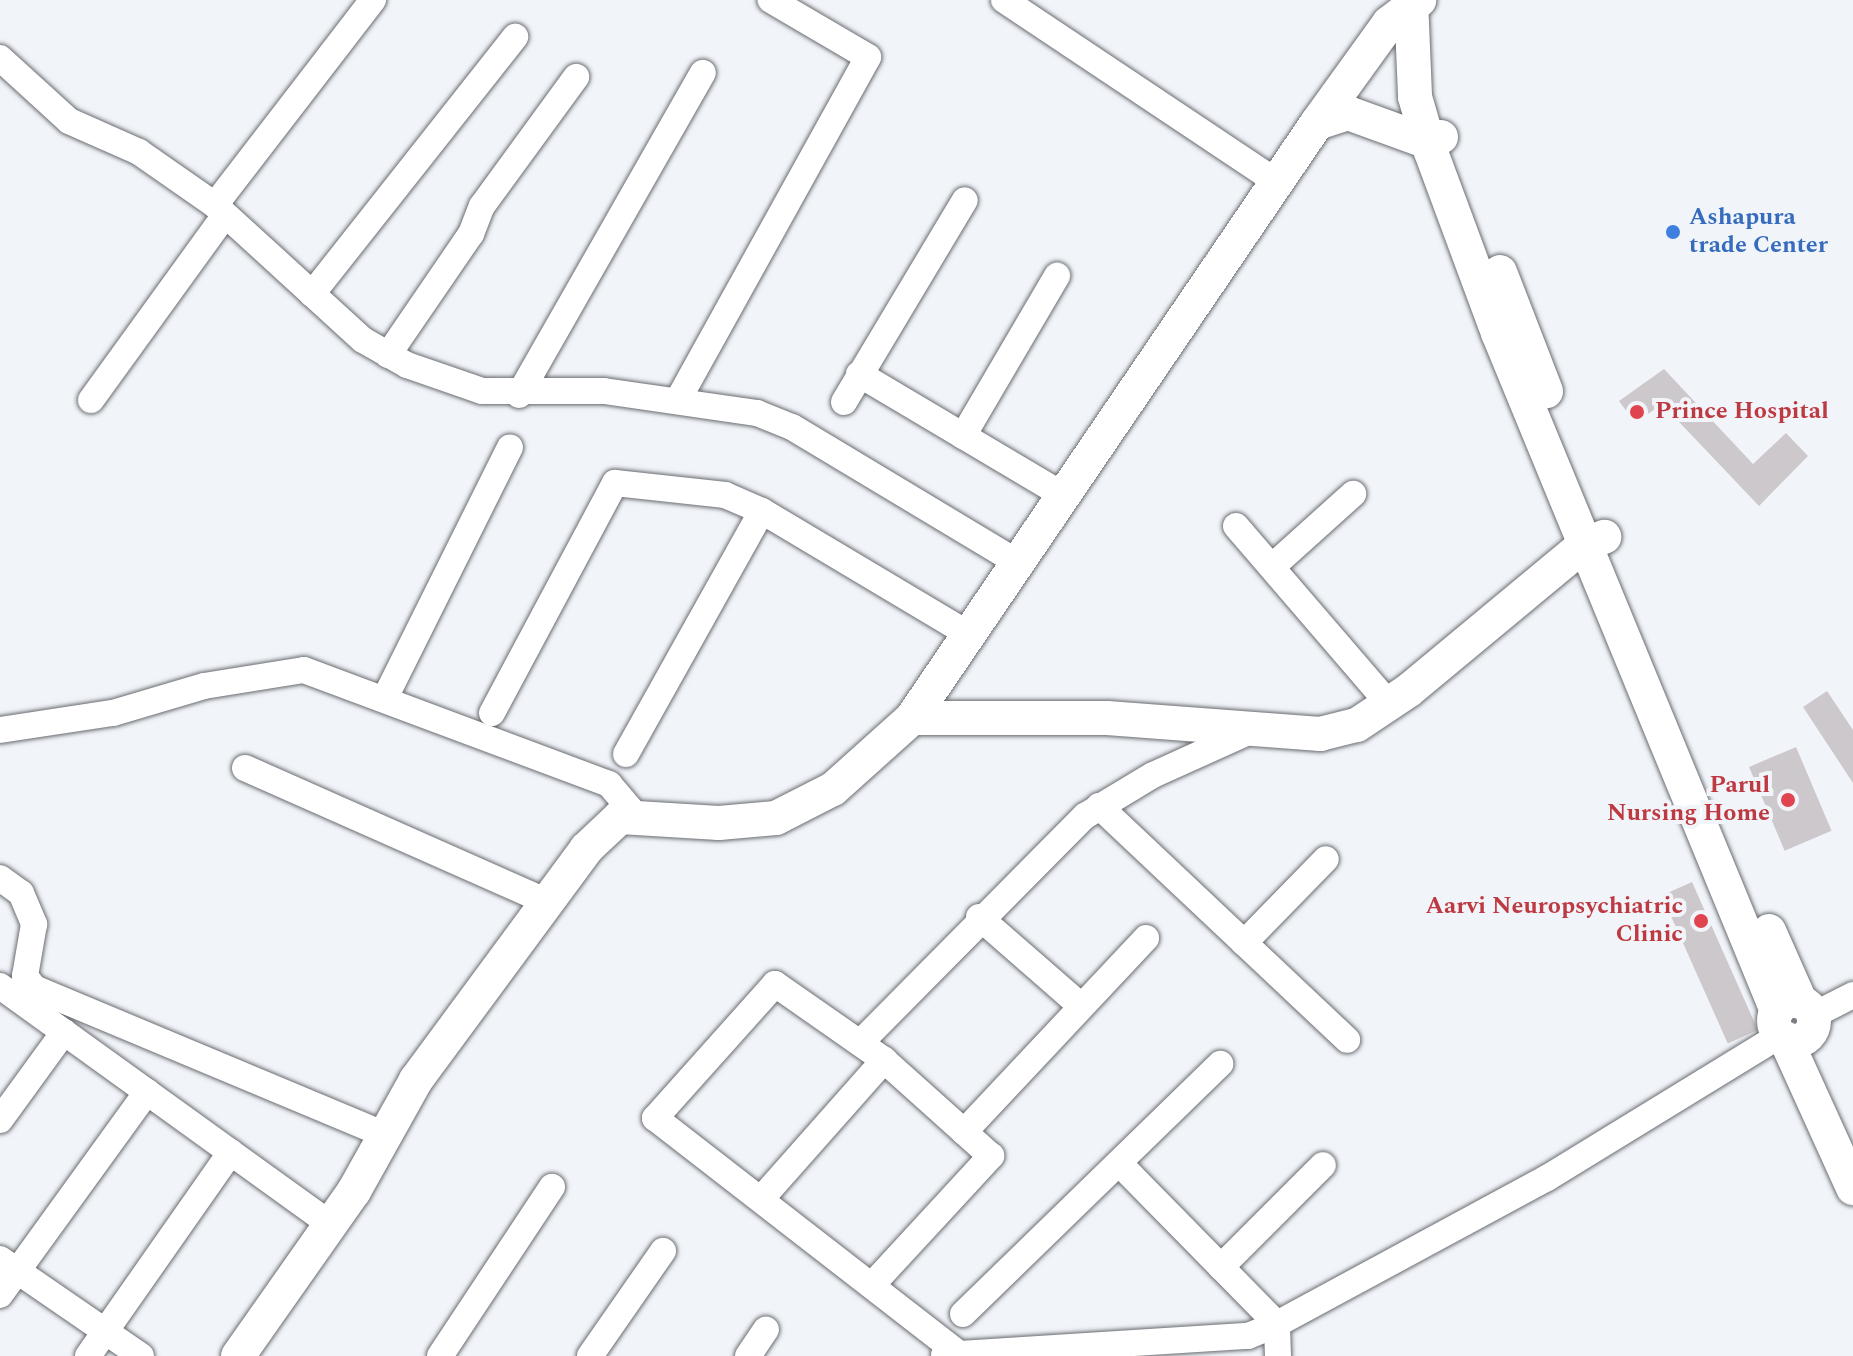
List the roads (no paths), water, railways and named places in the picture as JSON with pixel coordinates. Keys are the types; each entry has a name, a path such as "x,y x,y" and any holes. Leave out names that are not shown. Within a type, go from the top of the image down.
{"main road":[{"path":"238,1356 331,1225 416,1080 586,849 620,817 719,823 776,818 833,789 912,718 1317,123 1389,23 1418,1"},
{"path":"1418,1 1411,68 1437,139 1594,541 1794,1022 1853,1188"},
{"path":"1317,123 1348,113 1437,139"},
{"path":"912,718 1107,718 1320,734 1357,725 1389,704 1594,541"},
{"path":"1794,1022 1853,1138"}],"street":[{"path":"91,400 220,210 373,0"},
{"path":"678,400 868,57 771,0"},
{"path":"1004,0 1277,182"},
{"path":"312,294 515,37"},
{"path":"0,58 69,121 139,152 220,210 312,294 388,355 464,387 519,395 585,390 678,400 757,413 792,427 1017,562"},
{"path":"519,395 703,73"},
{"path":"388,355 471,234 482,206 576,77"},
{"path":"844,402 965,200"},
{"path":"963,436 1057,276"},
{"path":"859,374 1063,495"},
{"path":"385,698 510,447"},
{"path":"492,713 615,483 725,495 762,511 968,634"},
{"path":"1273,566 1353,494"},
{"path":"626,754 762,511"},
{"path":"1236,526 1389,704"},
{"path":"0,730 113,713 204,686 304,670 609,784 637,817"},
{"path":"860,1043 979,917 1099,806 1255,729"},
{"path":"245,768 547,902"},
{"path":"1099,806 1347,1040"},
{"path":"1244,943 1326,859"},
{"path":"0,878 21,893 34,924 25,976 34,988 386,1135"},
{"path":"979,917 1080,1005"},
{"path":"964,1132 1146,938"},
{"path":"872,1285 991,1156 884,1060 775,984 655,1118 763,1197 872,1285 947,1355 1248,1336 1277,1324 1547,1178 1794,1022 1853,995"},
{"path":"0,986 331,1225"},
{"path":"0,1120 64,1032"},
{"path":"763,1197 884,1060"},
{"path":"963,1314 1220,1064"},
{"path":"0,1295 9,1265 147,1092"},
{"path":"88,1356 231,1152"},
{"path":"1120,1164 1277,1324 1278,1356"},
{"path":"1221,1267 1323,1165"},
{"path":"440,1356 552,1187"},
{"path":"590,1356 663,1251"},
{"path":"9,1265 141,1356"},
{"path":"748,1356 766,1329"}],"place":[{"name":"Ashapura trade Center","path":"1673,232"},
{"name":"Prince Hospital","path":"1637,412"},
{"name":"Parul Nursing Home","path":"1788,800"},
{"name":"Aarvi Neuropsychiatric Clinic","path":"1701,921"}]}
